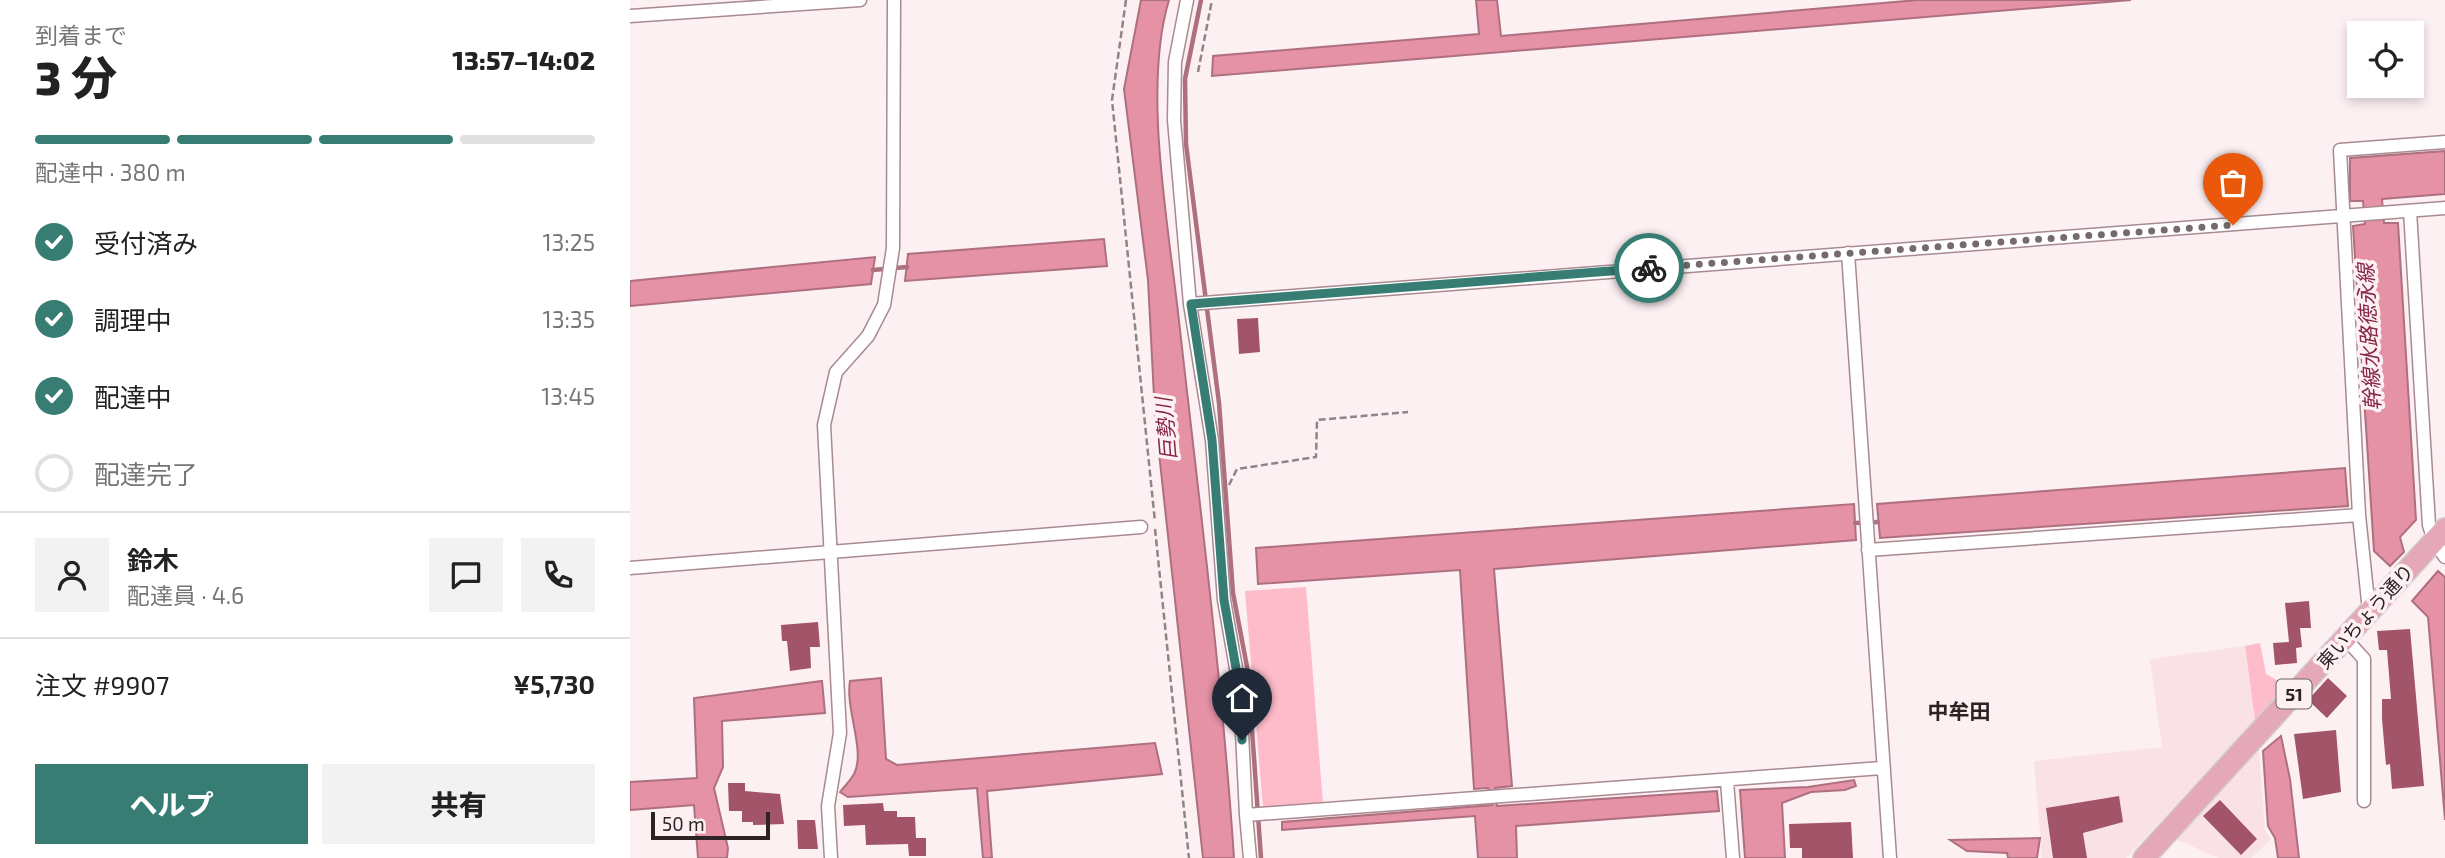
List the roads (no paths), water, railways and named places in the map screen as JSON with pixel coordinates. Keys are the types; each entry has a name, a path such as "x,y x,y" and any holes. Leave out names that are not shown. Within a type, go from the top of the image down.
{"main road":[{"name":"東いちょう通り","path":"2144,858 2369,612 2441,542"}],"street":[{"path":"630,16 860,0"},
{"path":"831,858 828,806 841,733 824,425 836,372 868,336 884,306 890,268 894,0"},
{"path":"1186,0 1175,62 1174,120 1191,304 1212,440 1224,600 1240,691 1254,814 1250,858"},
{"path":"2369,612 2359,516 2340,150 2445,142"},
{"path":"1191,304 2445,208"},
{"path":"2410,211 2429,525 2441,542"},
{"path":"1848,253 1890,858"},
{"path":"1868,550 2359,516"},
{"path":"630,568 1141,527"},
{"path":"2345,638 2364,659 2364,801"},
{"path":"1254,814 1882,768"},
{"path":"1727,781 1733,858"}],"water":[{"name":"巨勢川","path":"1141,0 1169,0 1161,36 1158,75 1160,159 1210,589 1234,858 1203,858 1155,416 1148,280 1124,89"},
{"path":"1476,0 1497,0 1501,36 1918,0 2131,0 1212,76 1213,56 1479,34"},
{"name":"幹線水路徳永線","path":"2445,151 2445,194 2382,199 2384,223 2398,223 2416,520 2400,537 2404,552 2390,566 2374,551 2353,226 2365,224 2363,201 2350,201 2350,158"},
{"path":"1104,239 1107,266 905,281 908,254"},
{"path":"875,257 871,284 630,306 630,281"},
{"path":"2345,468 2348,506 1880,538 1877,504"},
{"path":"1854,504 1856,540 1494,569 1512,786 1495,788 1497,806 1717,791 1719,811 1516,826 1517,858 1478,858 1475,816 1282,830 1282,822 1492,805 1488,788 1474,789 1460,570 1258,584 1256,548"},
{"path":"2438,571 2445,577 2445,820 2428,617 2412,601"},
{"path":"881,678 886,759 897,765 1155,743 1162,774 987,791 992,858 983,858 977,788 848,797 840,792 854,774 858,754 850,704 850,681"},
{"path":"822,681 825,713 722,721 723,767 714,788 728,848 727,858 698,858 694,805 630,810 630,782 697,778 694,698"},
{"path":"2281,736 2290,779 2299,858 2278,858 2275,838 2268,826 2263,751"},
{"path":"1854,780 1856,786 1845,790 1811,792 1782,803 1785,858 1745,858 1740,790 1808,787"},
{"path":"2040,838 2037,858 2008,858 2007,853 1967,851 1950,840"}],"waterway":[{"path":"1201,0 1185,79 1186,144 1219,403 1233,593 1248,672 1261,858"},
{"path":"873,270 907,267"},
{"path":"1855,523 1878,522"}],"district":[{"name":"中牟田","path":"1959,710"}]}
